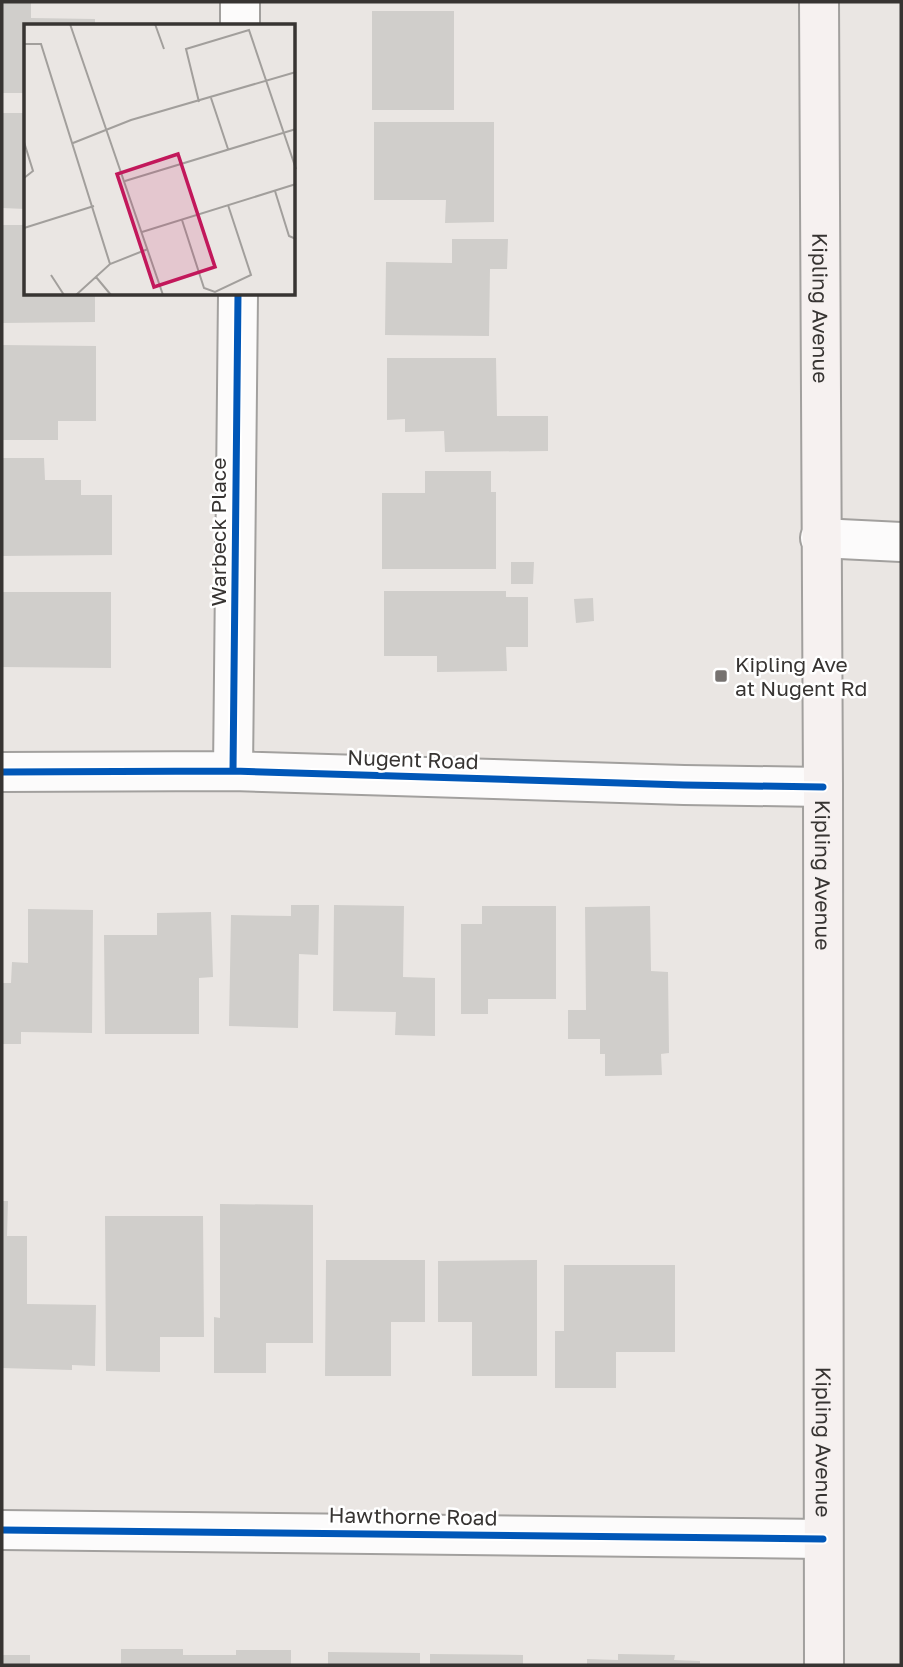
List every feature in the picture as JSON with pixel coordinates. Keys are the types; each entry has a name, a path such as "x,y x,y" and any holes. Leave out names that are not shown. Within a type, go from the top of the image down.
{"main road":[{"name":"Kipling Avenue","path":"818,2 823,787 824,1665"}],"street":[{"path":"240,2 240,24"},
{"name":"Warbeck Place","path":"233,771 238,296"},
{"path":"820,538 901,542"},
{"name":"Nugent Road","path":"2,772 233,771 823,787"},
{"name":"Hawthorne Road","path":"2,1530 823,1539"}],"building":[{"path":"2,2 31,2 31,18 95,19 95,24 24,24 24,93 2,93"},
{"path":"372,11 454,11 454,110 372,110"},
{"path":"2,113 24,113 24,209 2,208"},
{"path":"374,122 494,122 494,222 445,223 446,200 374,200"},
{"path":"2,225 24,225 24,296 95,296 95,322 2,323"},
{"path":"452,239 508,239 507,269 490,269 489,336 385,335 386,262 452,263"},
{"path":"2,345 96,346 96,421 58,421 58,440 2,440"},
{"path":"387,358 496,358 497,416 548,416 548,451 445,452 444,431 405,432 405,419 387,420"},
{"path":"2,458 44,458 45,480 81,480 81,495 112,495 112,555 2,556"},
{"path":"425,471 491,471 491,492 496,492 496,569 382,569 382,493 425,493"},
{"path":"511,562 534,562 533,584 511,584"},
{"path":"384,591 506,591 506,597 528,597 528,647 506,647 507,671 437,672 437,656 384,656"},
{"path":"2,592 111,592 111,668 2,667"},
{"path":"593,598 594,621 576,623 574,599"},
{"path":"291,905 319,905 318,955 299,954 298,1028 229,1026 231,915 291,916"},
{"path":"334,905 404,906 403,977 435,978 435,1036 395,1035 396,1012 333,1011"},
{"path":"482,906 556,906 556,999 488,999 488,1014 461,1014 461,924 482,924"},
{"path":"650,906 651,971 668,972 669,1053 661,1054 662,1075 605,1076 605,1054 600,1054 600,1039 568,1039 568,1010 586,1010 585,907"},
{"path":"28,909 93,910 92,1033 21,1032 21,1044 2,1044 2,983 11,983 12,962 28,963"},
{"path":"211,912 213,977 199,978 199,1034 105,1034 104,935 157,935 157,913"},
{"path":"2,1201 8,1201 7,1236 27,1236 27,1304 96,1305 95,1366 72,1365 72,1370 2,1368"},
{"path":"220,1204 313,1205 313,1343 266,1343 266,1373 214,1373 214,1317 220,1318"},
{"path":"105,1216 203,1216 204,1337 160,1337 160,1372 106,1371"},
{"path":"326,1260 425,1260 425,1322 391,1322 391,1376 325,1376"},
{"path":"537,1260 537,1376 472,1376 472,1322 438,1322 438,1261"},
{"path":"564,1265 675,1265 675,1352 616,1352 616,1388 555,1388 555,1331 564,1331"},
{"path":"121,1649 183,1649 183,1655 236,1655 236,1650 291,1650 291,1665 121,1665"},
{"path":"328,1652 420,1653 420,1665 328,1665"},
{"path":"430,1654 523,1655 523,1665 430,1665"},
{"path":"618,1654 675,1655 674,1660 700,1661 700,1665 587,1665 587,1659 618,1660"},
{"path":"2,1655 30,1655 30,1665 2,1665"}],"cycle path":[{"path":"233,771 238,296"},
{"path":"2,772 233,771 823,787"},
{"path":"2,1530 823,1539"}],"place":[{"name":"Kipling Ave at Nugent Rd","path":"721,676"}]}
